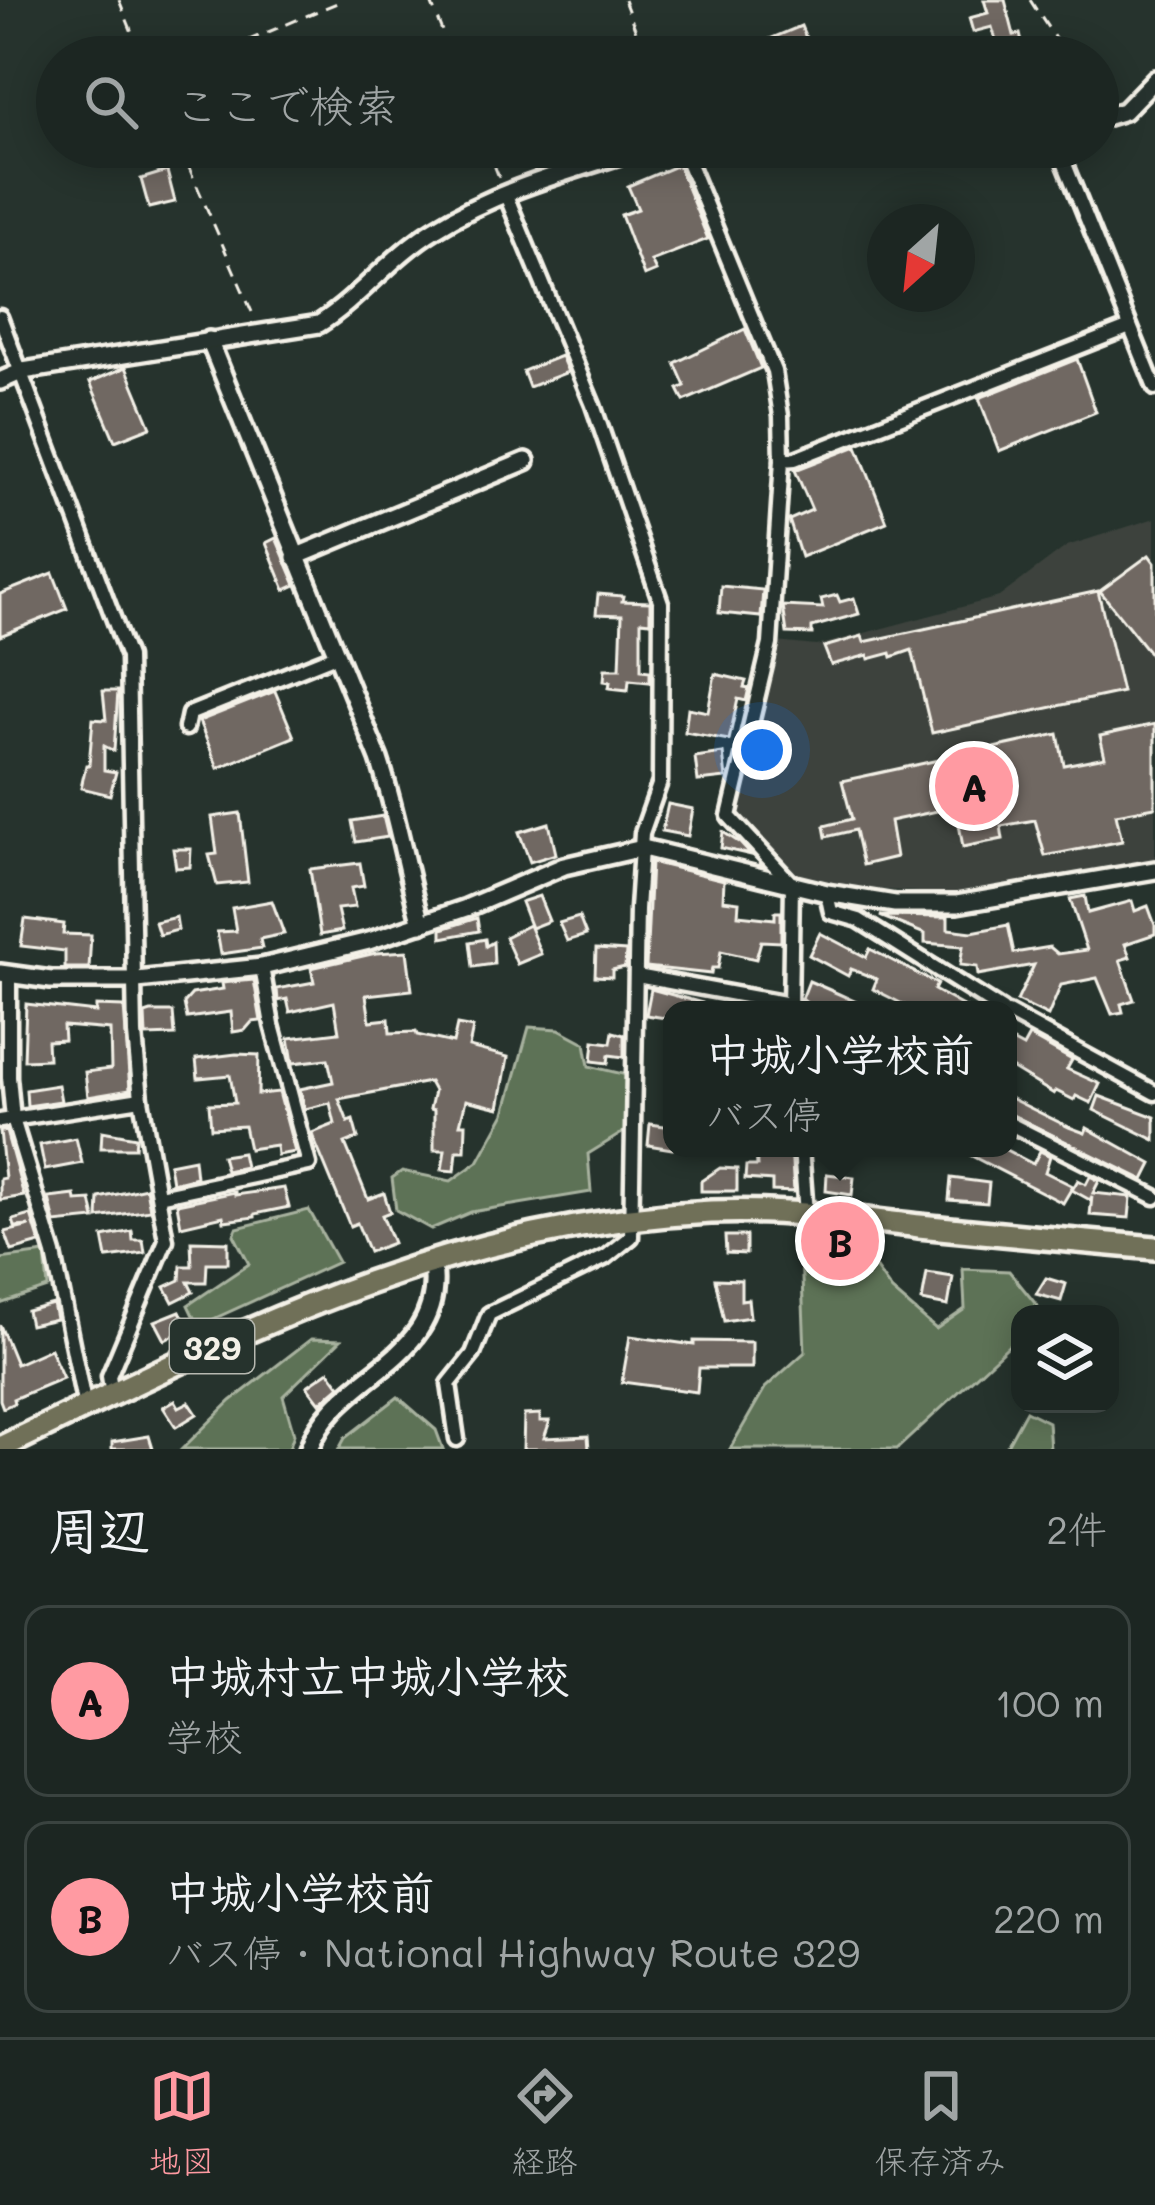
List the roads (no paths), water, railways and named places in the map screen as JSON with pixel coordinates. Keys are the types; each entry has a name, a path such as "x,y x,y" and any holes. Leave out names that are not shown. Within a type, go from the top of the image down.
{"highway":[{"name":"329","path":"0,1448 263,1321 510,1237 633,1217 716,1212 806,1214 1155,1248"}],"main road":[{"path":"309,1449 328,1414 400,1354 422,1326 435,1286 432,1261"}],"street":[{"path":"1119,112 1155,79"},
{"path":"0,381 23,371 319,324 353,302 375,275 431,231 505,193 581,168"},
{"path":"691,168 774,370 782,416 770,644 729,816 792,884 793,1001"},
{"path":"1066,168 1155,388"},
{"path":"457,1439 449,1384 472,1354 489,1313 606,1257 631,1237 643,832 660,782 662,603 593,405 505,193"},
{"path":"0,317 128,657 135,1034 140,1099 166,1240 109,1376 112,1394"},
{"path":"782,460 795,459 1130,327"},
{"path":"209,340 379,759 401,826 403,860 421,924"},
{"path":"295,557 526,461"},
{"path":"186,728 189,714 336,655"},
{"path":"85,1407 54,1254 6,1120 4,973 51,980 137,980 262,967 421,924 564,866 643,848 895,904 957,904 1155,870"},
{"path":"827,892 831,912 859,920 988,1001"},
{"path":"159,1196 309,1164 272,1025 262,967"},
{"path":"637,976 759,1001"},
{"path":"1017,1018 1155,1093"},
{"path":"6,1120 140,1099"},
{"path":"1017,1128 1155,1197"},
{"path":"802,1157 806,1214"}],"place":[{"name":"中城村立中城小学校","path":"974,786"},
{"name":"中城小学校前","path":"840,1241"}]}
